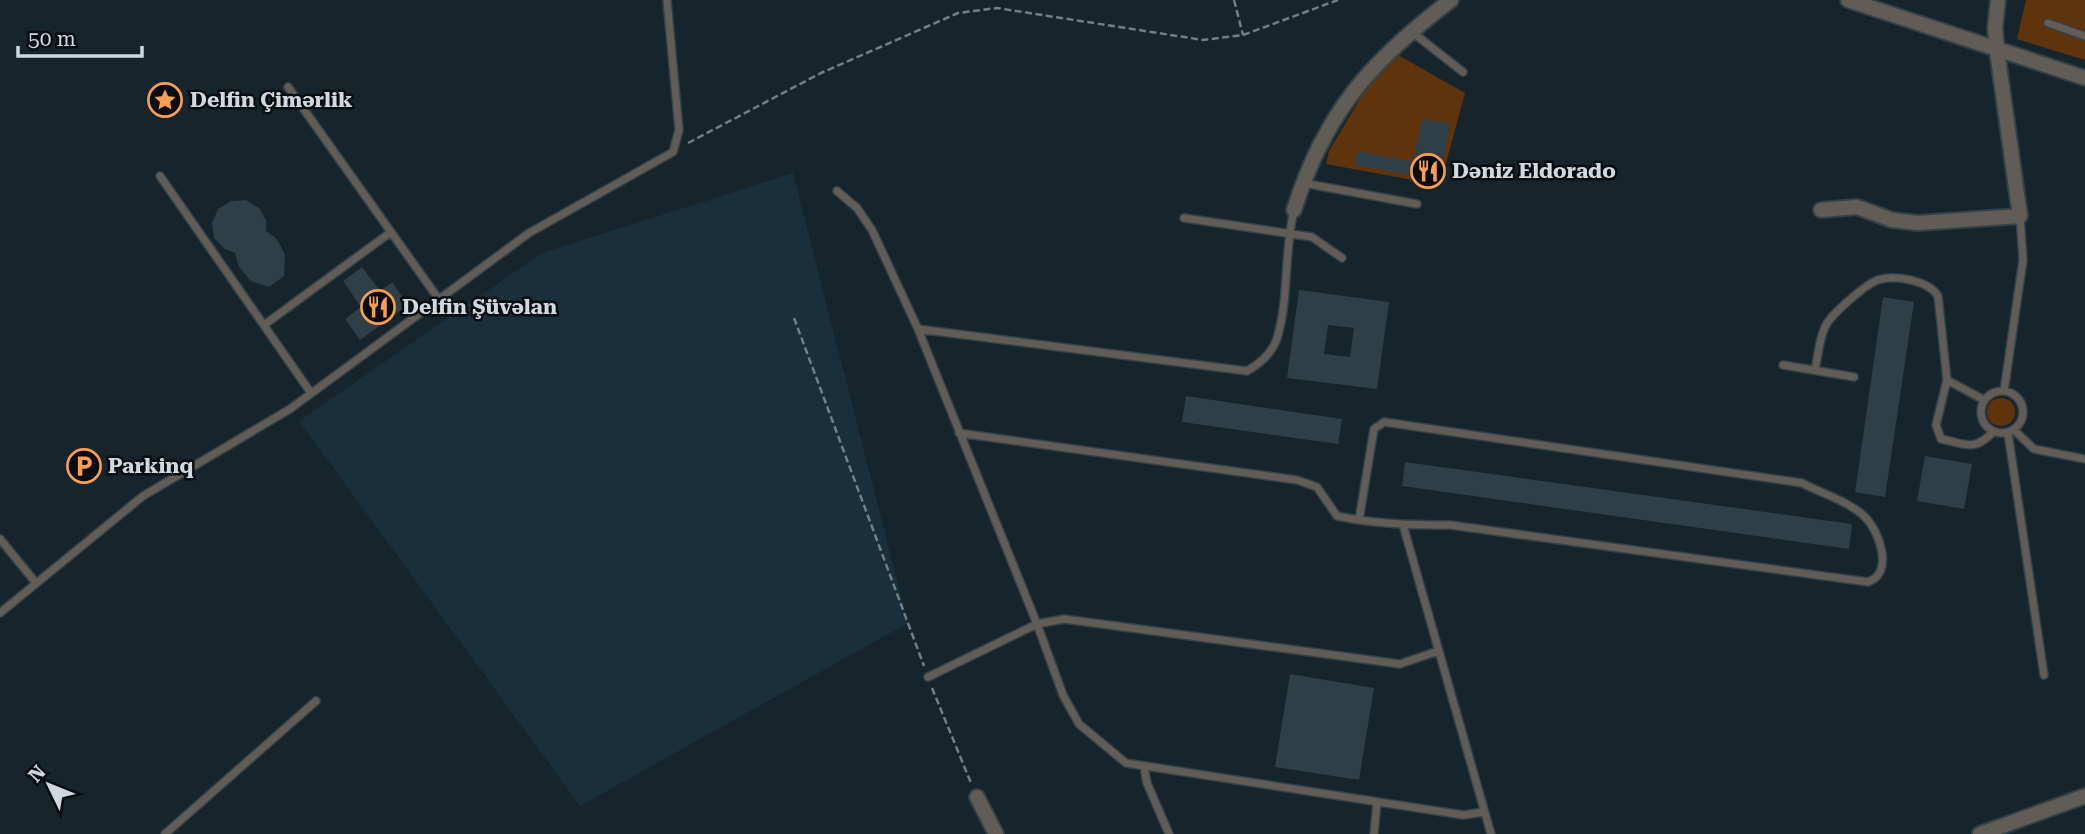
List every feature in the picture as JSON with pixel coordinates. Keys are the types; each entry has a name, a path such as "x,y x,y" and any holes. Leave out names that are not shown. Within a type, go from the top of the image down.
{"street":[{"path":"1294,210 1322,139 1352,92 1412,32 1451,0"},
{"path":"1848,0 2085,78"},
{"path":"1821,210 1857,207 1892,220 1918,223 2020,216 1997,51 1995,28 1998,0"},
{"path":"1980,834 2019,828 2085,796"},
{"path":"976,797 996,834"}],"lane":[{"path":"0,613 143,496 262,427 440,301 529,233 673,152 679,130 667,0"},
{"path":"2048,23 2085,36"},
{"path":"1412,32 1463,72"},
{"path":"288,88 440,301"},
{"path":"160,176 311,393"},
{"path":"1303,183 1417,204"},
{"path":"837,191 856,208 872,230 918,329 1063,695 1080,724 1126,763 1144,767 1463,814 1484,812"},
{"path":"918,329 1247,370 1259,364 1271,351 1278,335 1288,232 1294,210"},
{"path":"2004,391 2023,260 2020,216"},
{"path":"1184,218 1288,232 1320,241 1342,258"},
{"path":"264,325 391,232"},
{"path":"1815,370 1822,335 1830,319 1870,283 1889,277 1930,286 1938,296 1947,380 1936,425 1941,439 1973,446 1981,444 1993,432 2011,431 2034,449 2085,458"},
{"path":"1783,365 1854,377"},
{"path":"1947,380 1984,400"},
{"path":"1993,432 1980,414 1984,400 1996,391 2004,391 2017,397 2023,410 2023,417 2011,431 2044,675"},
{"path":"959,433 1297,480 1317,487 1336,516 1359,520 1403,525 1450,525 1868,582 1880,575 1884,566 1883,557 1864,516 1802,483 1384,422 1374,429 1359,520"},
{"path":"1403,525 1491,834"},
{"path":"0,539 36,583"},
{"path":"928,677 1037,624 1079,620 1400,664 1438,651"},
{"path":"165,834 316,701"},
{"path":"1144,767 1147,783 1169,834"},
{"path":"1374,834 1377,802"}],"path":[{"path":"1234,0 1243,35"},
{"path":"673,152 821,73 958,13 997,8 1203,40 1243,35 1338,0"},
{"path":"794,318 928,677 976,797"}],"shaded area":[{"path":"2026,0 2085,0 2085,60 2017,39"},
{"path":"1398,55 1465,93 1440,185 1326,164 1329,151 1371,80"},
{"path":"793,173 908,623 580,806 299,421 542,253"},
{"path":"2001,398 2011,402 2015,412 2011,422 2001,426 1991,422 1987,412 1991,402"}],"building":[{"path":"1422,119 1450,124 1439,180 1355,165 1357,151 1413,162"},
{"path":"246,200 259,208 266,220 266,231 276,238 285,254 284,276 269,287 251,281 239,267 235,253 225,249 214,238 212,223 218,209 231,201"},
{"path":"362,267 380,291 392,282 408,305 360,340 345,319 361,307 343,281"},
{"path":"1299,290 1389,302 1377,389 1287,378","holes":["1328,325 1354,328 1350,357 1324,354"]},
{"path":"1883,297 1914,302 1885,497 1855,492"},
{"path":"1186,396 1342,419 1338,444 1182,422"},
{"path":"1925,456 1972,464 1964,509 1917,501"},
{"path":"1405,462 1852,524 1849,549 1402,486"},
{"path":"1290,674 1374,688 1359,780 1275,767"}],"place":[{"name":"Delfin Çimərlik","path":"165,100"},
{"name":"Dəniz Eldorado","path":"1428,171"},
{"name":"Delfin Şüvəlan","path":"378,307"},
{"name":"Parkinq","path":"84,466"}]}
